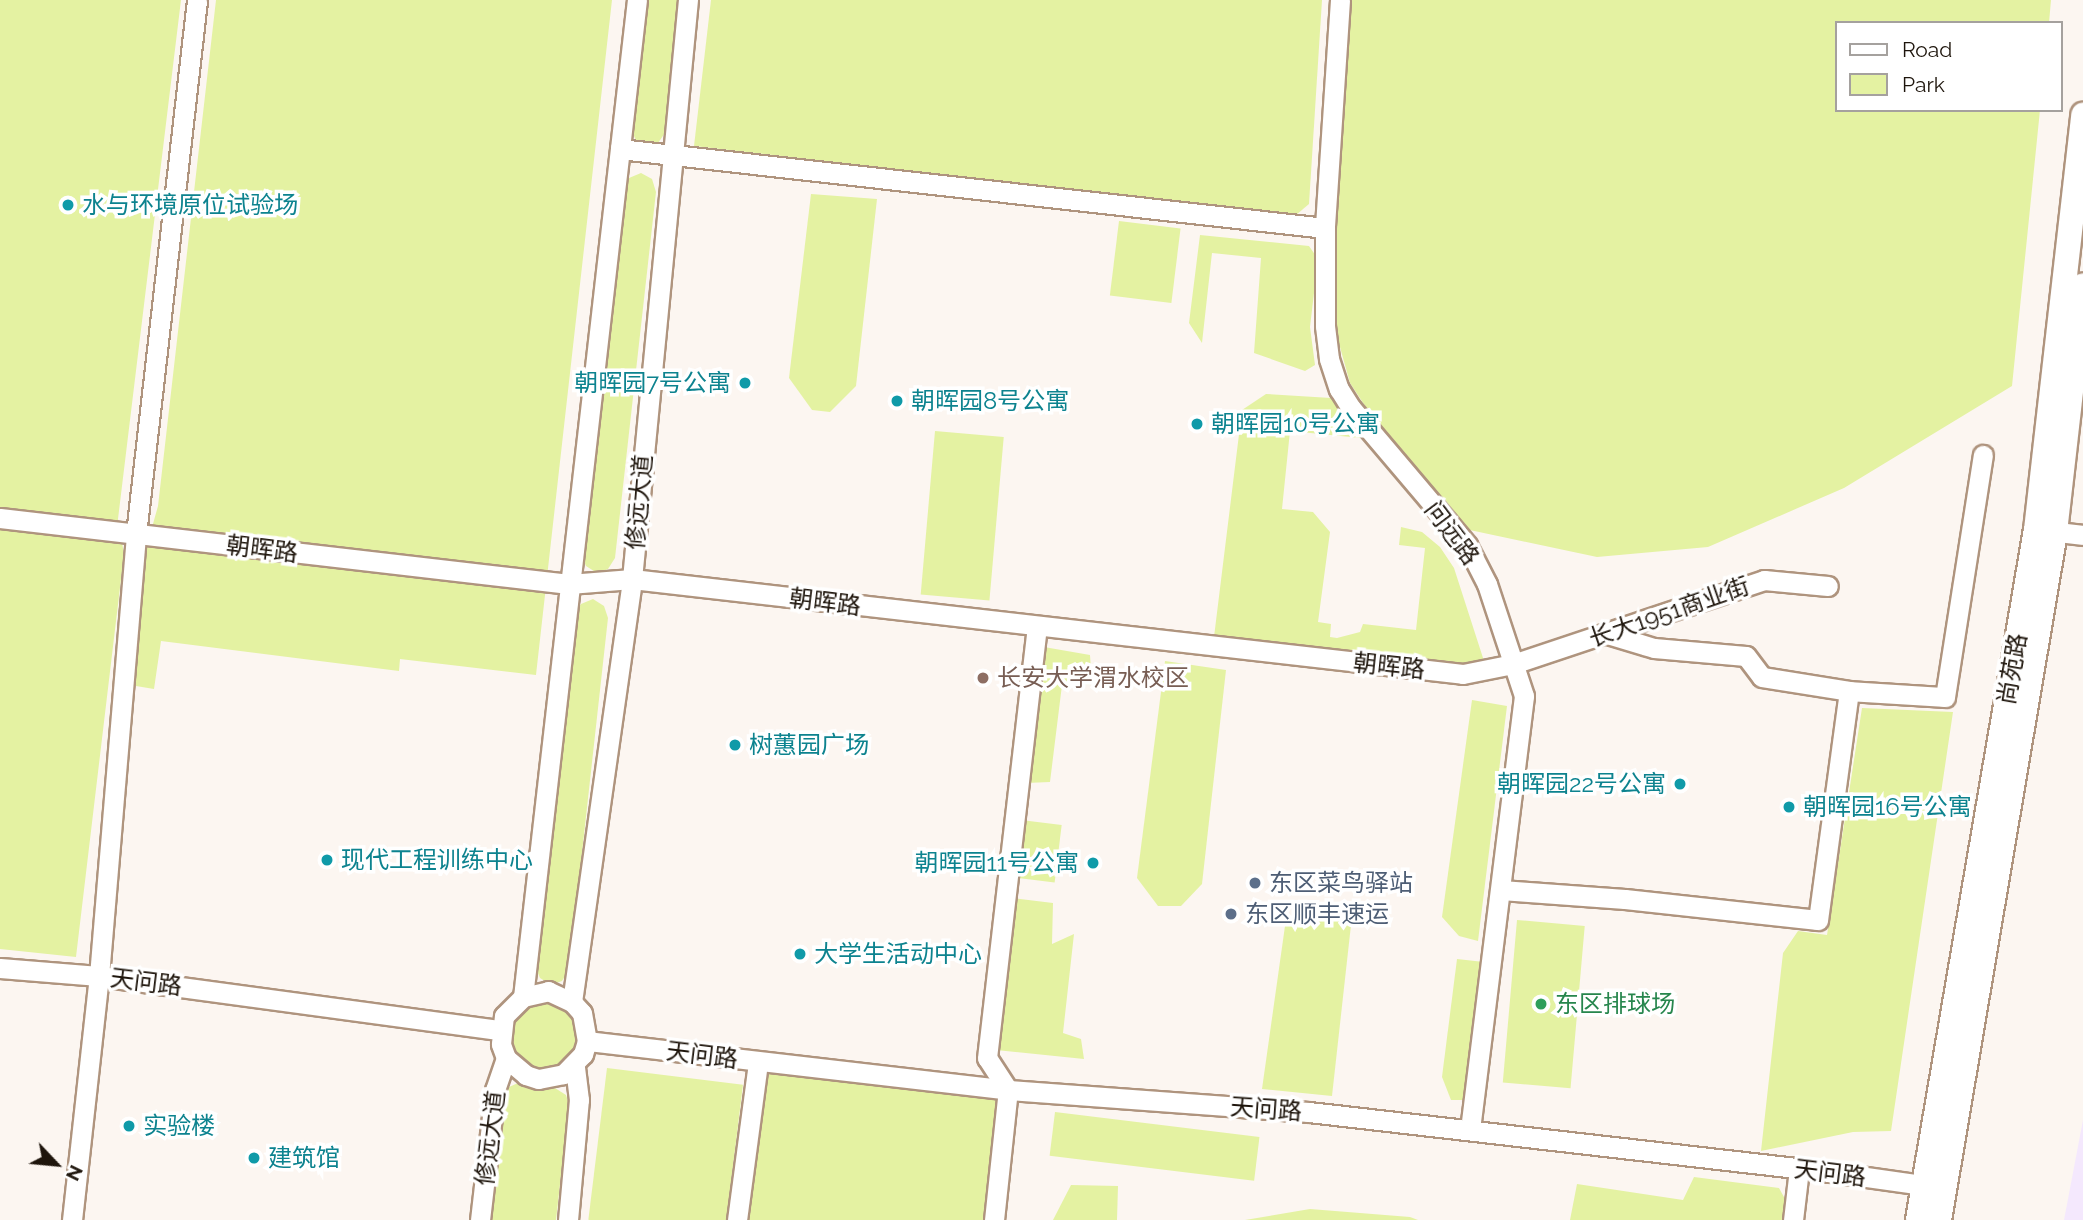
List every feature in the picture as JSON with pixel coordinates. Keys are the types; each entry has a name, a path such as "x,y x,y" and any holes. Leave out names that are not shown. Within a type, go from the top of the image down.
{"main road":[{"name":"尚苑路","path":"2046,531 2083,115"},
{"name":"尚苑路","path":"1918,1220 1934,1187 2046,531 2083,286"},
{"name":"尚苑路","path":"1934,1187 1939,1220"}],"street":[{"path":"72,1220 99,976 136,534 197,0"},
{"path":"523,997 637,0"},
{"name":"修远大道","path":"572,1002 632,579 670,155 688,0"},
{"name":"问远路","path":"1340,0 1325,228 1325,326 1329,359 1339,389 1391,458 1467,545 1488,584 1524,696 1470,1130"},
{"path":"620,149 1325,228"},
{"path":"1607,634 1654,648 1746,656 1762,677 1849,691 1945,697 1983,455"},
{"name":"朝晖路","path":"0,518 569,584 632,579 1037,628 1463,674 1513,664"},
{"path":"2046,531 2083,535"},
{"name":"长大1951商业街","path":"1513,664 1764,580 1828,586"},
{"path":"994,1220 1008,1090 987,1058 1037,628"},
{"path":"1501,890 1625,899 1818,920 1849,691"},
{"name":"天问路","path":"0,968 99,976 500,1030"},
{"path":"500,1030 504,1016 523,997 548,991 572,1002 584,1019 587,1041 575,1066 579,1100 568,1220"},
{"name":"修远大道","path":"500,1030 506,1058 515,1068 538,1079 564,1074 575,1066"},
{"name":"天问路","path":"587,1041 1008,1090 1309,1112 1934,1187"},
{"name":"修远大道","path":"480,1220 495,1090 506,1058"},
{"path":"737,1220 758,1062"},
{"path":"1793,1220 1799,1169"}],"shaded area":[{"path":"2083,1120 2083,1220 2064,1220"}],"green space":[{"path":"0,0 181,0 118,519 124,554 76,957 0,949"},
{"path":"216,0 612,0 536,675 400,659 399,671 161,641 154,689 136,686 130,677 144,556 158,506"},
{"path":"645,0 680,0 665,133 658,143 646,147 636,141 631,128"},
{"path":"711,0 1322,0 1309,204 1296,215 694,146"},
{"path":"1351,0 2051,0 2049,21 1834,21 1834,112 2040,112 2012,386 1844,488 1708,547 1597,557 1465,529 1388,441 1350,383 1333,322 1334,247"},
{"path":"641,173 652,179 656,192 615,558 608,569 597,573 586,566 581,554 622,188 629,178"},
{"path":"811,194 877,199 856,386 830,412 812,410 789,378"},
{"path":"1119,221 1181,229 1171,303 1110,295"},
{"path":"1200,235 1309,246 1318,259 1310,327 1315,365 1305,371 1254,353 1261,258 1212,253 1202,343 1189,323"},
{"path":"1266,394 1331,398 1361,438 1290,431 1282,509 1313,512 1330,532 1318,622 1331,624 1330,637 1337,638 1360,632 1363,624 1416,630 1425,548 1399,545 1401,527 1422,532 1440,547 1454,568 1484,661 1465,667 1214,637 1242,410"},
{"path":"935,431 1004,437 989,600 921,594"},
{"path":"593,599 604,606 608,618 569,970 562,981 551,985 540,978 535,966 574,614 581,604"},
{"path":"1044,647 1090,655 1092,684 1062,685 1050,782 1026,783"},
{"path":"1165,661 1226,670 1202,884 1181,906 1158,906 1137,878"},
{"path":"1472,700 1507,706 1478,941 1459,936 1442,917"},
{"path":"1862,708 1953,712 1891,1131 1853,1132 1761,1151 1783,953 1798,931 1827,935"},
{"path":"1021,820 1062,825 1055,883 1014,878"},
{"path":"1011,898 1053,903 1052,944 1074,934 1063,1033 1081,1039 1084,1059 996,1050"},
{"path":"1352,916 1332,1096 1262,1089 1285,926"},
{"name":"东区排球场","path":"1517,920 1585,926 1571,1088 1503,1082"},
{"path":"1457,959 1484,962 1464,1100 1451,1100 1442,1077"},
{"path":"552,1001 573,1016 579,1028 577,1048 569,1059 552,1069 538,1069 521,1059 513,1048 511,1028 521,1011 532,1003"},
{"path":"607,1068 743,1085 726,1220 588,1220"},
{"path":"762,1071 1001,1100 987,1220 746,1220"},
{"path":"518,1083 555,1088 566,1095 569,1104 556,1220 489,1220 503,1098 507,1088"},
{"path":"1055,1112 1259,1137 1254,1181 1050,1156"},
{"path":"1694,1177 1779,1188 1790,1208 1788,1220 1570,1220 1577,1184 1683,1200"},
{"path":"1071,1185 1118,1186 1117,1220 1053,1220"},
{"path":"1310,1209 1410,1217 1418,1220 1245,1220"}],"place":[{"name":"水与环境原位试验场","path":"68,205"},
{"name":"朝晖园7号公寓","path":"745,383"},
{"name":"朝晖园8号公寓","path":"897,401"},
{"name":"朝晖园10号公寓","path":"1197,424"},
{"name":"长安大学渭水校区","path":"983,678"},
{"name":"树蕙园广场","path":"735,745"},
{"name":"朝晖园22号公寓","path":"1680,784"},
{"name":"朝晖园16号公寓","path":"1789,807"},
{"name":"现代工程训练中心","path":"327,860"},
{"name":"朝晖园11号公寓","path":"1093,863"},
{"name":"东区菜鸟驿站","path":"1255,883"},
{"name":"东区顺丰速运","path":"1231,914"},
{"name":"大学生活动中心","path":"800,954"},
{"name":"东区排球场","path":"1541,1004"},
{"name":"实验楼","path":"129,1126"},
{"name":"建筑馆","path":"254,1158"}]}
